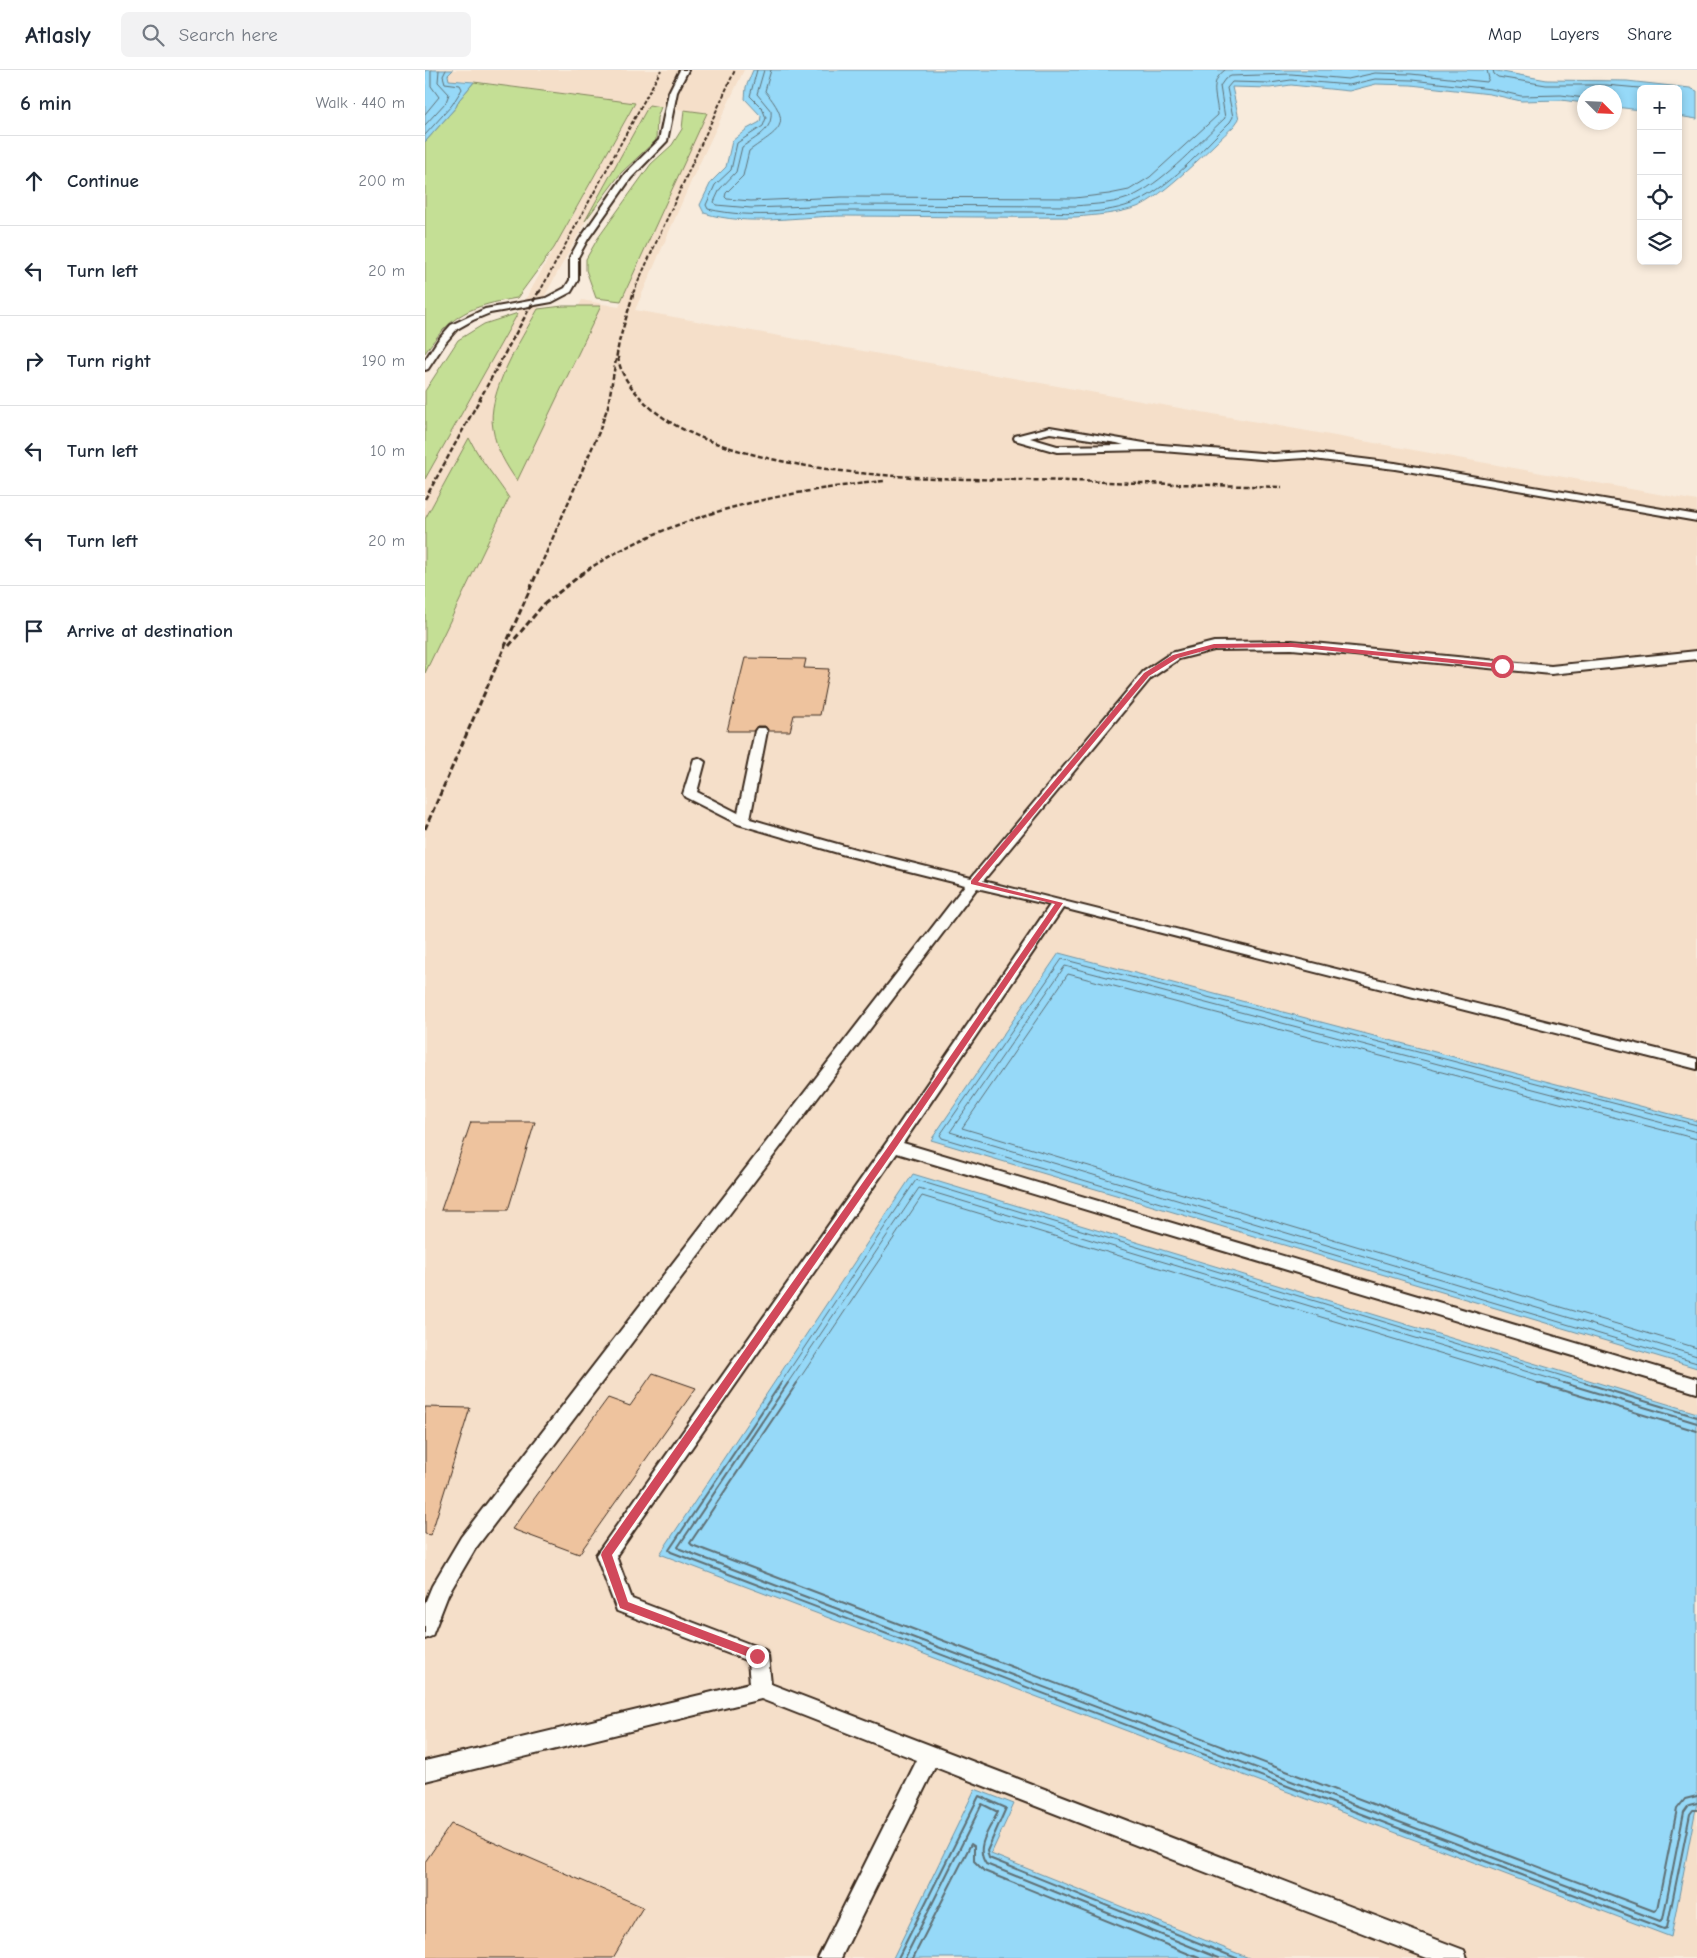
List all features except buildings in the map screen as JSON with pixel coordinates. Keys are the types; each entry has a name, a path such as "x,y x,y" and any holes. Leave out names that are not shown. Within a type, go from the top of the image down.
{"lane":[{"path":"425,367 441,342 454,328 470,318 488,311 549,300 567,290 574,280 574,257 584,239 628,176 663,141 673,92 684,70"},
{"path":"1150,448 1117,440 1050,430 1019,438 1057,449 1150,448 1273,457 1305,455 1395,466 1697,518"},
{"path":"425,1630 439,1592 468,1543 973,883 1147,675 1175,656 1214,646 1292,645 1551,670 1697,655"},
{"path":"743,821 761,731"},
{"path":"699,762 690,794 743,821 851,852 1697,1064"},
{"path":"761,1690 757,1656 624,1605 606,1555 893,1146 1059,903"},
{"path":"893,1146 1697,1386"},
{"path":"425,1771 761,1690 1456,1958"},
{"path":"829,1958 930,1755"}],"shaded area":[{"path":"453,70 744,70 693,177 635,310 1697,501 1697,1958 425,1958 425,609 479,458 469,439 425,519 425,479 635,104 466,80 449,80 448,76","holes":["649,105 706,113 619,307 582,300 502,457 492,428 512,356"]}],"green space":[{"path":"474,82 635,103 554,248 517,298 487,304 464,314 444,329 425,353 425,142 456,107 459,100"},
{"path":"649,105 661,107 657,118 656,140 621,173 585,221"},
{"path":"684,110 707,113 621,301 596,298 586,270 586,259 598,238 651,164 672,145 682,129"},
{"path":"563,306 601,306 517,481 502,456 494,436 492,415 495,399 506,367 538,309"},
{"path":"518,313 425,479 425,391 458,340 484,324"},
{"path":"469,438 509,498 425,673 425,519"}],"water":[{"path":"425,70 453,70 448,75 449,80 474,82 459,100 456,107 425,142"},
{"path":"753,70 1491,70 1547,80 1627,81 1663,85 1637,85 1637,110 1622,108 1622,85 1577,85 1577,102 1561,100 1521,101 1490,94 1411,85 1376,84 1349,91 1291,85 1270,88 1232,87 1239,119 1234,126 1173,183 1137,207 1107,214 1076,217 827,216 773,220 721,217 704,213 700,205 711,182 726,167 732,141 747,129 760,122 761,116 745,99 746,87"},
{"path":"1682,87 1697,91 1697,119 1682,117"},
{"path":"1059,953 1697,1121 1697,1368 931,1140"},
{"path":"913,1174 1697,1413 1697,1803 1671,1937 660,1554"},
{"path":"975,1789 1014,1804 991,1854 1249,1958 893,1958"}],"railway":[{"path":"539,293 661,70"},
{"path":"633,293 735,70"},
{"path":"425,499 539,291"},
{"path":"537,574 599,432 608,406 619,342 634,291"},
{"path":"618,357 628,383 661,416 701,438 744,452 784,462 865,474 906,477 1282,487"},
{"path":"581,574 615,553 651,536 688,521 727,509 765,499 884,481"},
{"path":"425,829 537,573"},
{"path":"509,646 543,605 583,573"}],"route":[{"path":"757,1656 624,1605 606,1555 893,1146 1059,903 973,883 1147,675 1175,656 1214,646 1292,645 1502,666"}]}
